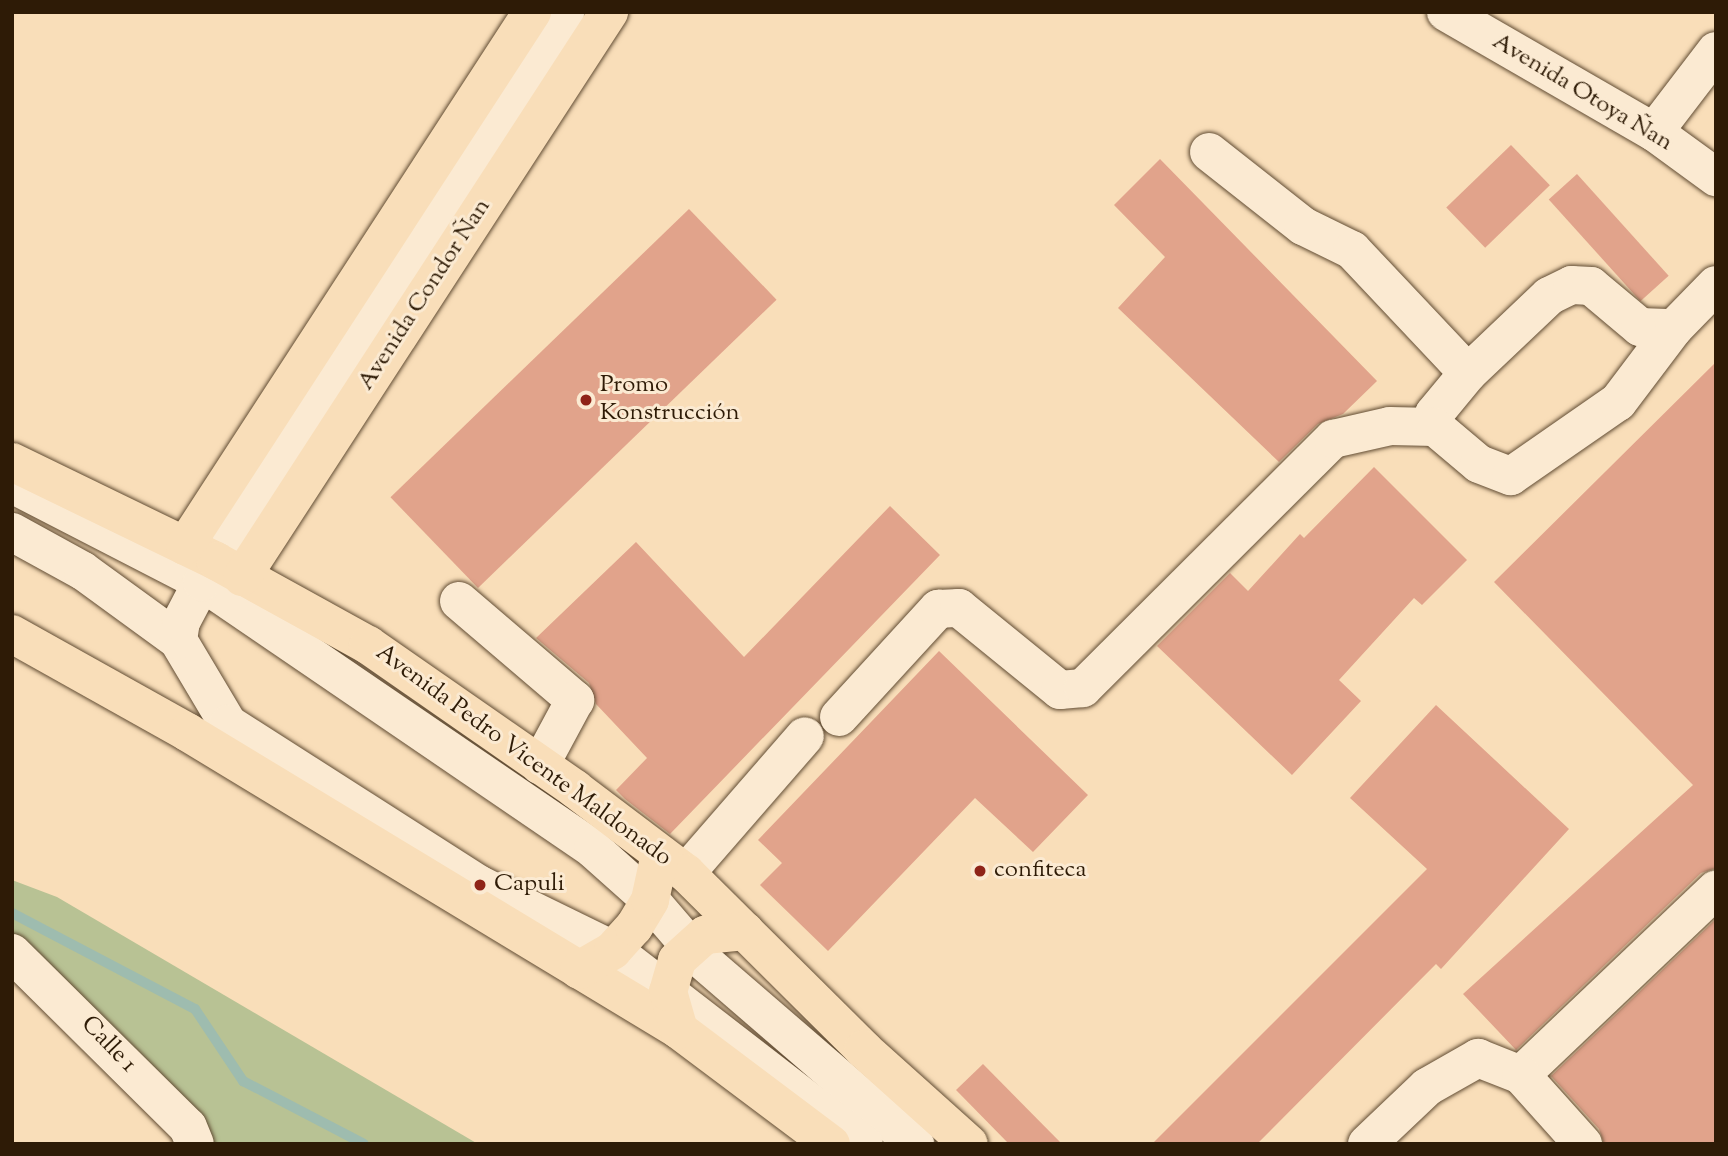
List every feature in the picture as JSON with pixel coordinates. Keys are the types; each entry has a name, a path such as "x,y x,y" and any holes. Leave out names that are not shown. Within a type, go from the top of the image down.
{"main road":[{"path":"211,566 532,12"},
{"name":"Avenida Condor Ñan","path":"211,566 608,12"},
{"name":"Avenida Pedro Vicente Maldonado","path":"12,462 368,645 540,765 673,863 969,1144"},
{"path":"12,634 176,725 679,1030 831,1144"},
{"path":"579,970 612,950 650,900 673,863"},
{"path":"679,1030 668,992 677,960 688,947 705,935 745,932"}],"street":[{"path":"178,640 181,622 211,566 566,12"},
{"name":"Avenida Otoya Ñan","path":"1446,12 1654,132 1716,177"},
{"path":"1654,132 1716,51"},
{"path":"1209,152 1303,226 1352,250 1468,373"},
{"path":"1435,427 1434,414 1468,373 1549,296 1572,285 1591,286 1640,327 1674,328"},
{"path":"839,717 938,609 959,608 1060,690 1083,688 1333,439 1390,426 1435,427 1479,464 1511,476 1618,402 1674,328 1716,285"},
{"path":"12,484 211,566 593,849 650,900 688,947 915,1144"},
{"path":"12,532 83,572 178,640 228,724 480,886 612,950 864,1144"},
{"path":"459,601 575,700 540,765"},
{"path":"673,863 805,736"},
{"path":"1521,1075 1716,889"},
{"name":"Calle 1","path":"12,953 188,1127 195,1144"},
{"path":"1367,1144 1427,1087 1478,1058 1521,1075 1583,1144"}],"green space":[{"path":"12,880 57,897 478,1144 210,1144 12,943"}],"building":[{"path":"1511,145 1550,185 1485,248 1446,208"},
{"path":"1160,159 1377,381 1343,414 1318,424 1279,462 1118,308 1165,257 1114,205"},
{"path":"1577,174 1669,276 1640,301 1549,199"},
{"name":"Promo Konstrucción","path":"689,209 777,300 478,588 390,497"},
{"path":"1716,362 1716,868 1701,873 1516,1050 1463,994 1693,785 1494,582"},
{"path":"1374,467 1467,560 1422,605 1414,598 1339,680 1361,701 1292,775 1157,646 1230,573 1248,591 1300,534 1304,538"},
{"path":"890,506 940,555 670,834 625,799 616,790 647,758 596,704 589,683 536,638 636,542 744,657"},
{"path":"939,651 1088,795 1033,852 975,798 828,951 760,885 782,863 758,840"},
{"path":"1436,705 1569,829 1441,969 1436,964 1257,1144 1152,1144 1427,869 1350,798"},
{"path":"1716,919 1716,1144 1604,1144 1599,1129 1551,1076"},
{"path":"983,1064 1062,1144 1009,1144 956,1090"}],"waterway":[{"path":"12,913 195,1009 243,1081 364,1144"}],"place":[{"name":"Promo Konstrucción","path":"586,400"},
{"name":"confiteca","path":"980,871"},
{"name":"Capuli","path":"480,885"}]}
